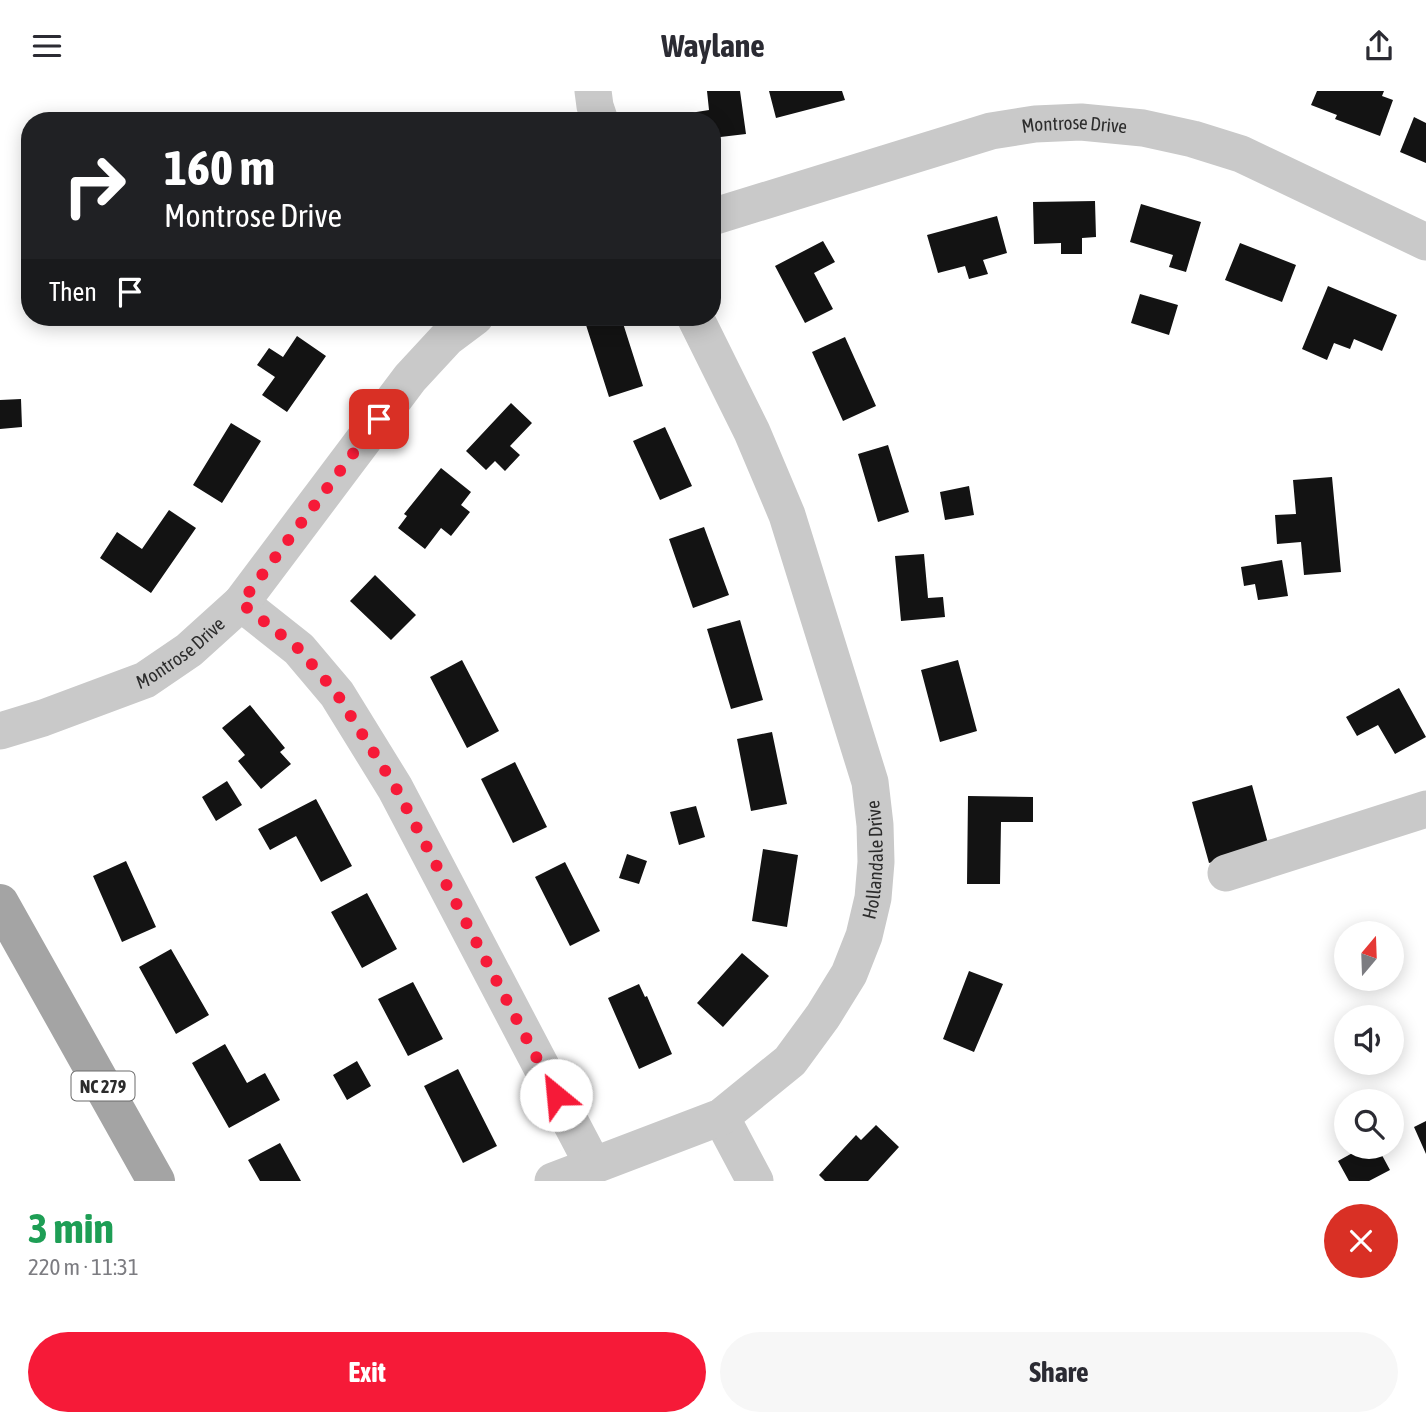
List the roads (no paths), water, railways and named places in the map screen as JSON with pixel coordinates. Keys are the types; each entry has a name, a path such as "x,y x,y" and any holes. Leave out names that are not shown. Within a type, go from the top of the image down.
{"main road":[{"name":"NC 279","path":"0,903 156,1181"}],"street":[{"path":"593,91 597,112"},
{"name":"Montrose Drive","path":"721,213 991,131 1035,124 1081,122 1143,128 1194,139 1241,154 1426,242"},
{"name":"Montrose Drive","path":"0,731 145,680 189,650 241,603 410,378 447,338 463,326"},
{"name":"Hollandale Drive","path":"553,1181 722,1117 790,1061 849,974 864,936 873,898 876,849 870,782 787,516 752,432 699,326"},
{"path":"241,603 299,649 337,694 396,788 593,1165"},
{"path":"1226,873 1426,809"},
{"path":"722,1117 755,1181"}]}
